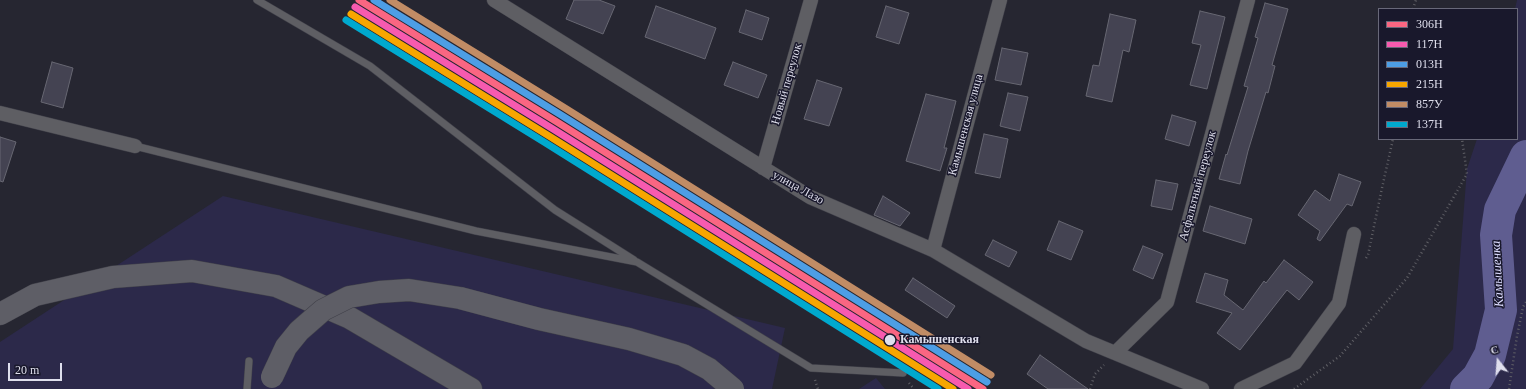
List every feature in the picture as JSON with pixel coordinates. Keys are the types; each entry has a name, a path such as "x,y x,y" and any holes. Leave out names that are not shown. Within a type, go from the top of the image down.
{"highway":[{"path":"0,314 35,295 113,277 192,271 276,286 350,318 471,389"},
{"path":"269,389 272,377 286,347 299,331 323,310 349,297 379,292 409,290 460,298 539,319 629,339 683,355 709,369 733,389"}],"street":[{"name":"улица Лазо","path":"494,0 810,197 933,250 1086,341 1202,389"},
{"name":"Новый переулок","path":"763,168 811,0"},
{"name":"Камышенская улица","path":"933,250 1000,0"},
{"name":"Асфальтный переулок","path":"1115,353 1167,302 1248,0"},
{"path":"0,113 135,146"},
{"path":"1241,389 1295,362 1338,303 1354,234"}],"lane":[{"path":"257,0 370,66 555,210 811,368 903,373"},
{"path":"135,146 476,231 638,262"},
{"path":"248,389 249,362"}],"path":[{"path":"1344,279 1368,255 1393,140"},
{"path":"1294,389 1340,356 1407,278 1467,174 1462,140"},
{"path":"1509,389 1517,336 1523,307 1526,302"},
{"path":"1090,389 1095,374 1115,353"}],"shaded area":[{"path":"1517,0 1526,0 1526,389 1420,389 1453,349 1467,169 1477,140 1518,140 1518,8 1515,8"},
{"path":"223,196 785,328 772,389 0,389 0,342"},
{"path":"876,378 885,389 859,389"}],"building":[{"path":"574,0 599,0 615,6 603,34 566,19"},
{"path":"1265,3 1288,9 1272,65 1275,66 1268,93 1266,92 1248,151 1240,184 1219,179 1248,87 1244,86 1258,38 1255,37"},
{"path":"656,6 716,28 705,59 645,37"},
{"path":"886,6 909,13 899,44 876,37"},
{"path":"746,10 769,18 762,40 739,32"},
{"path":"1200,11 1225,17 1207,89 1190,85 1201,45 1192,43"},
{"path":"1110,14 1136,20 1129,52 1123,50 1112,102 1086,96 1093,65 1099,66"},
{"path":"1002,48 1028,53 1021,85 995,80"},
{"path":"52,62 73,68 63,108 41,102"},
{"path":"733,62 767,75 758,98 724,85"},
{"path":"817,80 842,88 829,126 804,119"},
{"path":"1008,93 1028,97 1020,131 1000,126"},
{"path":"926,94 956,101 944,148 947,148 940,171 906,161"},
{"path":"1172,115 1196,122 1189,146 1165,139"},
{"path":"984,134 1008,139 1000,178 975,173"},
{"path":"0,137 16,142 3,182 0,181"},
{"path":"1339,174 1361,182 1352,206 1347,204 1320,241 1317,239 1320,231 1298,215 1315,190 1330,201"},
{"path":"1156,180 1178,184 1172,210 1151,206"},
{"path":"883,196 910,213 900,226 874,215"},
{"path":"1210,206 1252,219 1245,244 1203,231"},
{"path":"1059,221 1083,231 1071,260 1047,250"},
{"path":"993,240 1017,252 1009,267 985,255"},
{"path":"1143,246 1163,254 1153,279 1133,270"},
{"path":"1284,260 1313,282 1299,300 1287,290 1240,350 1217,333 1232,313 1196,302 1205,273 1228,280 1224,295 1243,310 1264,281 1266,283"},
{"path":"913,278 955,306 947,318 905,290"},
{"path":"1040,355 1088,389 1048,389 1027,374"}],"waterway":[{"name":"Камышенка","path":"1466,389 1478,377 1490,355 1501,310 1496,235 1500,210 1526,156"}],"transit line":[{"name":"306Н","path":"359,0 557,122 983,389"},
{"name":"013Н","path":"374,0 561,115 987,382"},
{"name":"857У","path":"390,0 991,375"},
{"name":"117Н","path":"355,7 968,389"},
{"name":"215Н","path":"351,14 953,389"},
{"name":"137Н","path":"346,20 544,142 938,389"}],"place":[{"name":"Камышенская","path":"890,340"}]}
